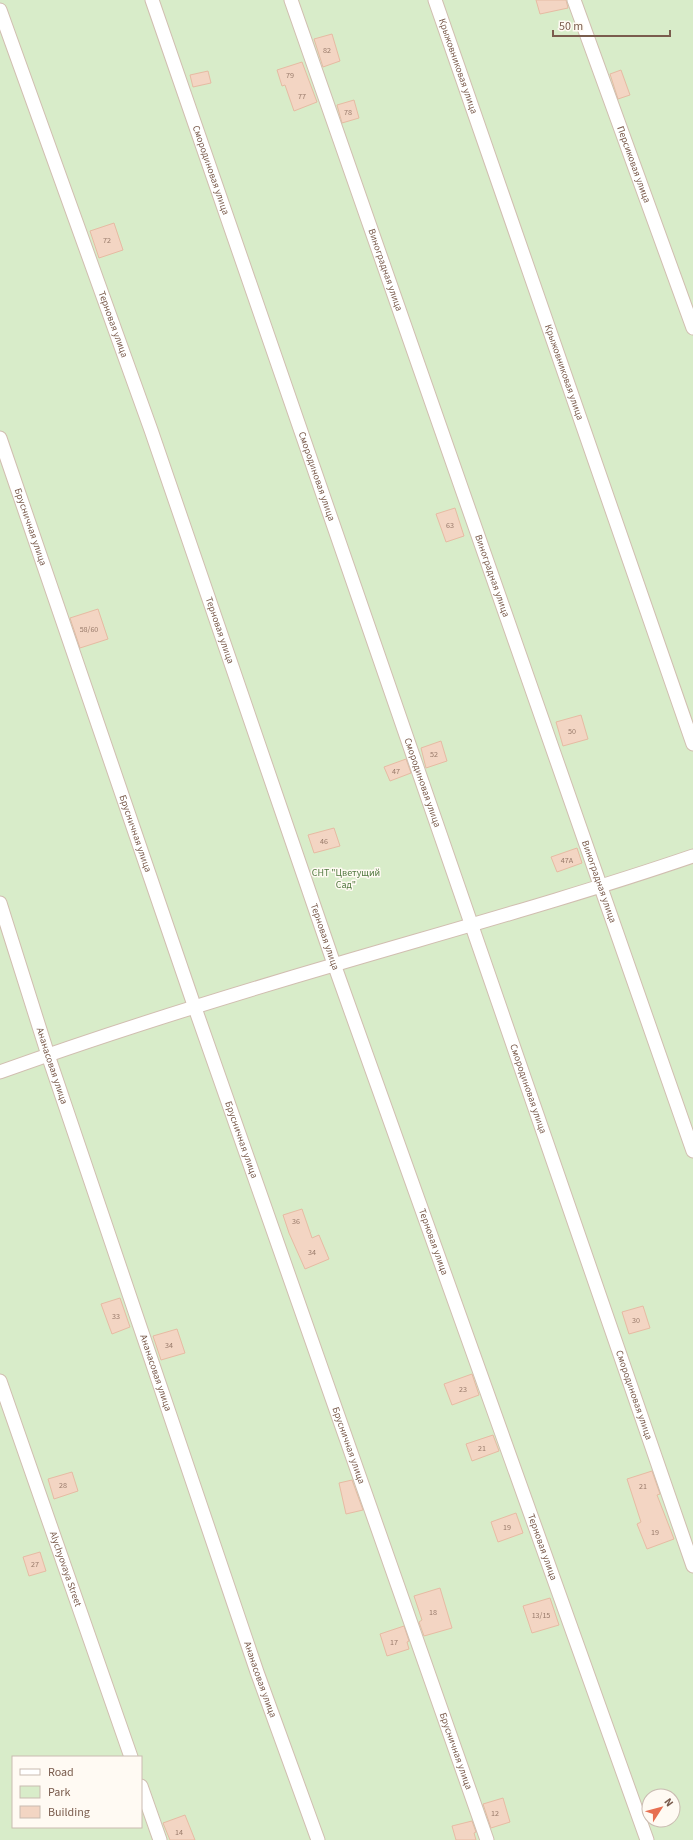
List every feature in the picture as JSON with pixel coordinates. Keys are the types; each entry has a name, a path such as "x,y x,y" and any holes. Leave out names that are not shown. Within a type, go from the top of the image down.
{"street":[{"name":"Смородиновая улица","path":"152,0 470,925 693,1566"},
{"name":"Виноградная улица","path":"291,0 693,1151"},
{"name":"Крыжовниковая улица","path":"435,0 693,744"},
{"name":"Персиковая улица","path":"574,0 693,328"},
{"name":"Терновая улица","path":"0,10 150,430 334,964 647,1840"},
{"name":"Брусничная улица","path":"0,438 195,1008 487,1840"},
{"path":"0,1072 48,1054 334,964 601,888 693,856"},
{"name":"Ананасовая улица","path":"0,903 48,1054 254,1665 318,1840"},
{"name":"Alychyovaya Street","path":"0,1381 131,1756"},
{"path":"142,1789 160,1840"}],"green space":[{"name":"СНТ \"Цветущий Сад\"","path":"0,0 693,0 693,1840 0,1840"}],"building":[{"path":"536,0 566,0 568,8 540,14"},
{"path":"332,34 340,61 323,67 314,39"},
{"path":"302,62 317,102 294,111 285,85 282,86 277,70"},
{"path":"621,70 630,95 618,99 610,74"},
{"path":"208,71 211,83 193,87 190,75"},
{"path":"354,100 359,118 342,123 337,105"},
{"path":"114,223 123,250 99,258 90,231"},
{"path":"455,508 464,536 446,542 436,514"},
{"path":"98,609 108,639 80,648 70,618"},
{"path":"581,715 588,739 563,746 556,722"},
{"path":"441,741 447,761 426,768 421,748"},
{"path":"406,759 411,773 390,781 384,767"},
{"path":"334,828 340,846 314,853 308,835"},
{"path":"577,848 582,863 557,872 551,857"},
{"path":"302,1209 312,1238 319,1235 329,1259 305,1269 289,1233 283,1215"},
{"path":"120,1298 130,1327 112,1334 101,1304"},
{"path":"643,1306 650,1328 629,1334 622,1312"},
{"path":"177,1329 185,1353 161,1360 153,1336"},
{"path":"472,1374 479,1395 452,1405 444,1384"},
{"path":"493,1435 499,1451 472,1461 466,1444"},
{"path":"652,1471 660,1494 657,1495 674,1539 647,1549 637,1524 641,1522 627,1479"},
{"path":"72,1472 78,1491 54,1499 48,1479"},
{"path":"352,1480 363,1510 346,1514 339,1483"},
{"path":"516,1513 523,1533 498,1542 491,1522"},
{"path":"40,1552 46,1571 29,1576 23,1557"},
{"path":"440,1588 452,1628 424,1636 419,1622 422,1620 414,1596"},
{"path":"550,1598 559,1625 532,1633 523,1606"},
{"path":"404,1626 409,1641 407,1642 409,1649 387,1656 380,1634"},
{"path":"503,1798 510,1822 491,1828 483,1804"},
{"path":"185,1815 195,1840 170,1840 163,1823"},
{"path":"472,1821 476,1832 474,1833 476,1840 456,1840 452,1826"}]}
